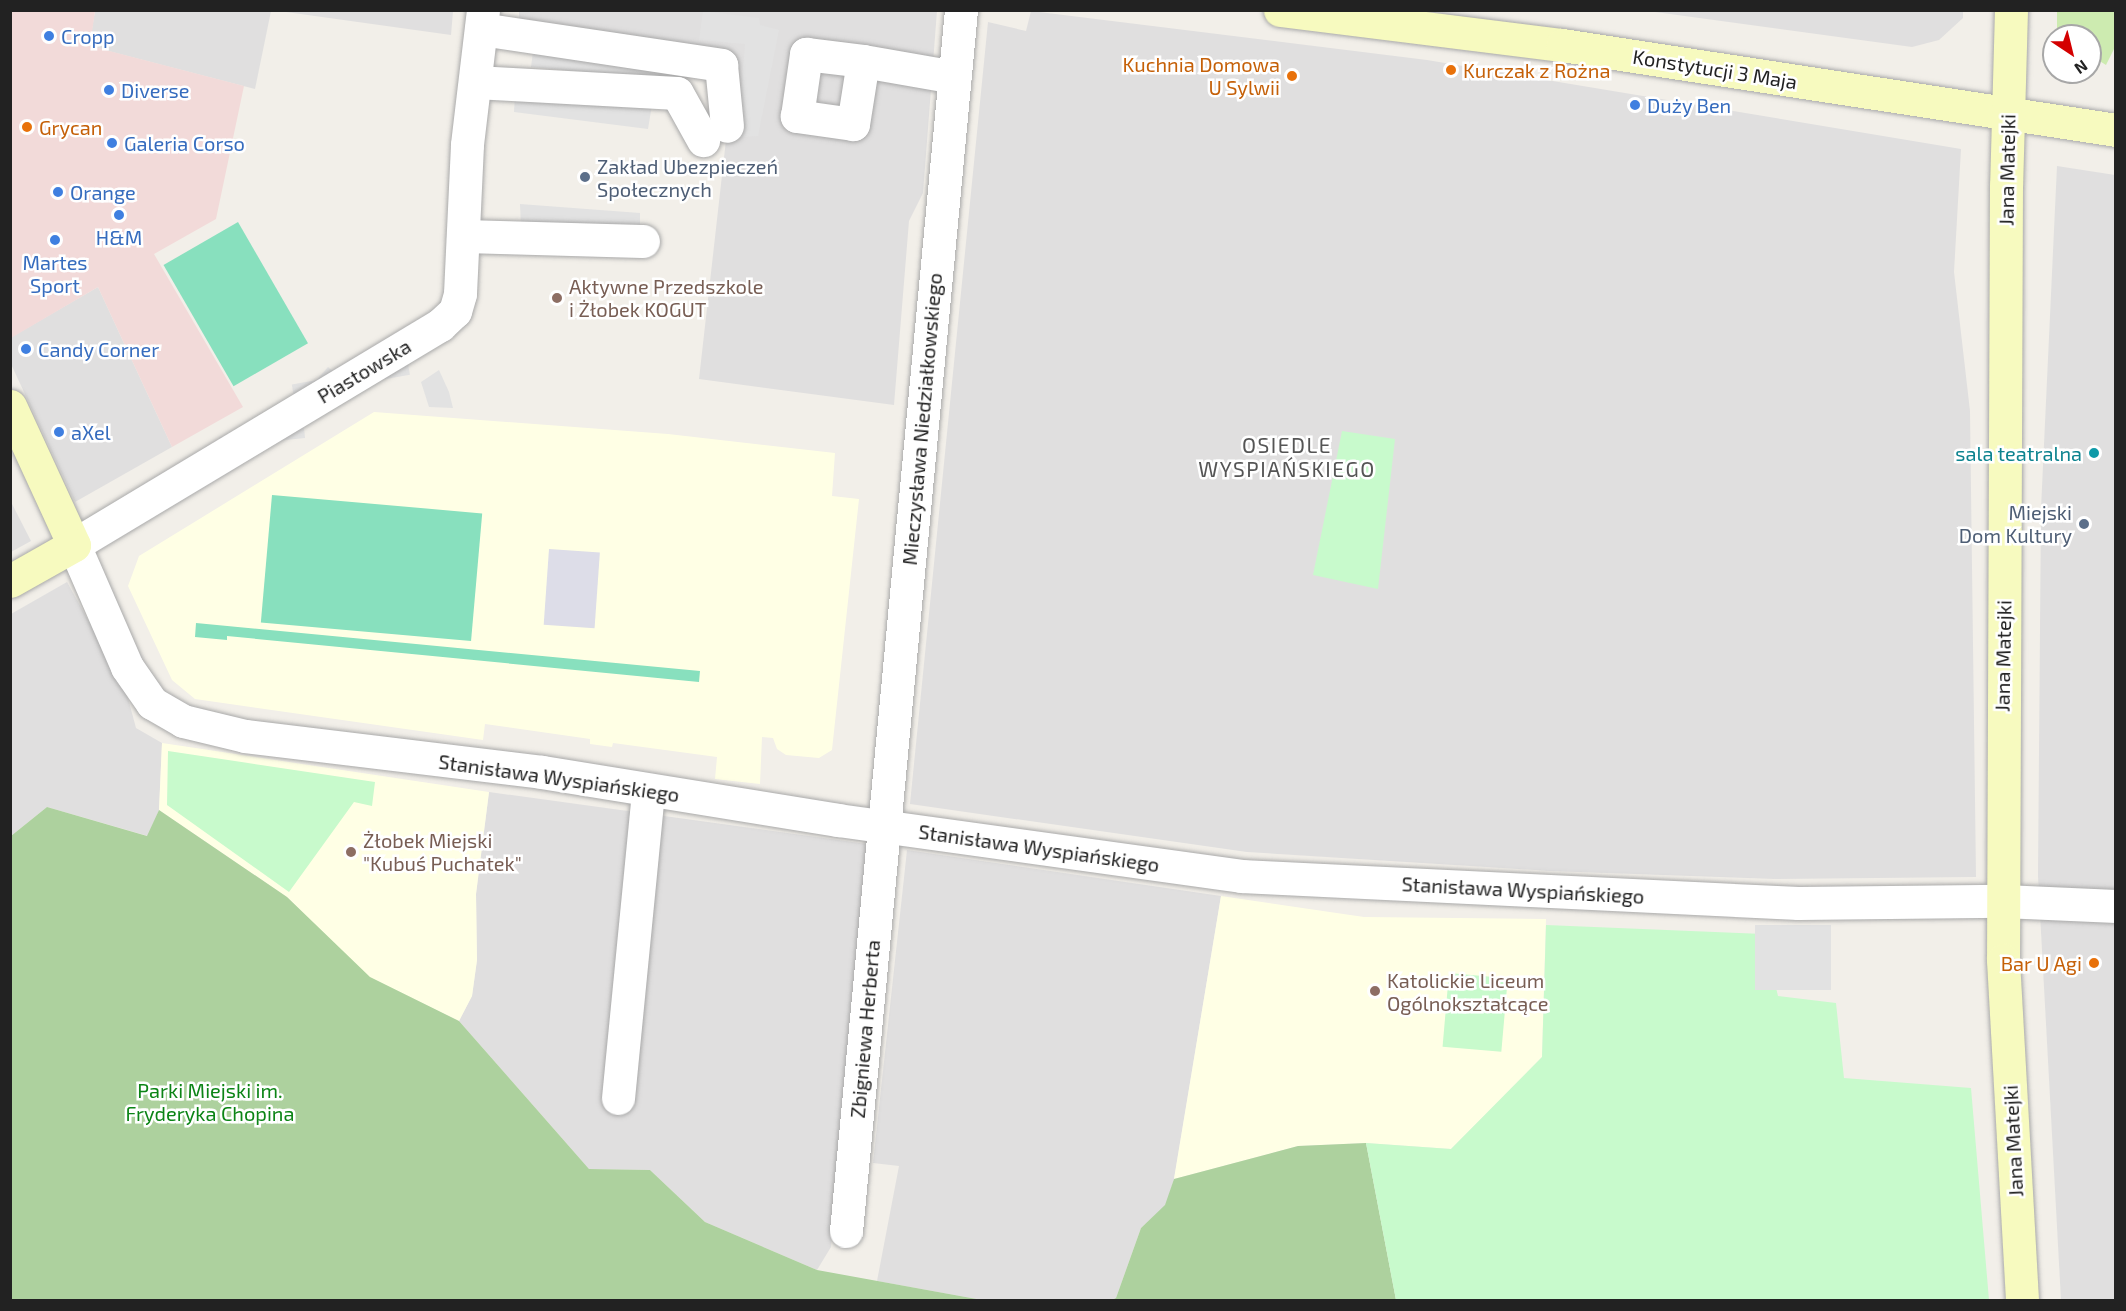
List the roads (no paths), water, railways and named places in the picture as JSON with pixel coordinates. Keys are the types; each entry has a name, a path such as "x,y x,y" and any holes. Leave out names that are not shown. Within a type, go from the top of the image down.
{"street":[{"name":"Mieczysława Niedziałkowskiego","path":"883,826 961,10"},
{"name":"Konstytucji 3 Maja","path":"1280,10 1552,44 2115,130"},
{"name":"Jana Matejki","path":"2011,10 2007,112 2003,901 2022,1300"},
{"path":"475,82 677,93 715,133 721,65 482,20"},
{"name":"Piastowska","path":"10,581 74,545 440,325 455,311 460,294 475,82 482,20"},
{"path":"863,61 955,77"},
{"path":"463,236 643,241"},
{"path":"10,405 74,545"},
{"name":"Stanisława Wyspiańskiego","path":"74,545 128,667 152,703 183,721 245,736 542,772 883,826 1241,876 1798,903 2003,901 2115,906"},
{"path":"618,1098 648,790"},
{"name":"Zbigniewa Herberta","path":"846,1230 883,826"}],"place":[{"name":"Cropp","path":"49,36"},
{"name":"Kurczak z Rożna","path":"1451,70"},
{"name":"Kuchnia Domowa U Sylwii","path":"1292,76"},
{"name":"Diverse","path":"109,90"},
{"name":"Duży Ben","path":"1635,105"},
{"name":"Grycan","path":"27,127"},
{"name":"Galeria Corso","path":"112,143"},
{"name":"Zakład Ubezpieczeń Społecznych","path":"585,177"},
{"name":"Orange","path":"58,192"},
{"name":"H&M","path":"119,215"},
{"name":"Martes Sport","path":"55,240"},
{"name":"Aktywne Przedszkole i Żłobek KOGUT","path":"557,298"},
{"name":"Candy Corner","path":"26,349"},
{"name":"aXel","path":"59,432"},
{"name":"sala teatralna","path":"2094,453"},
{"name":"Miejski Dom Kultury","path":"2084,524"},
{"name":"Żłobek Miejski \"Kubuś Puchatek\"","path":"351,852"},
{"name":"Bar U Agi","path":"2094,963"},
{"name":"Katolickie Liceum Ogólnokształcące","path":"1375,991"}],"district":[{"name":"OSIEDLE WYSPIAŃSKIEGO","path":"1287,457"}],"park label":[{"name":"Parki Miejski im. Fryderyka Chopina","path":"210,1102"}]}
